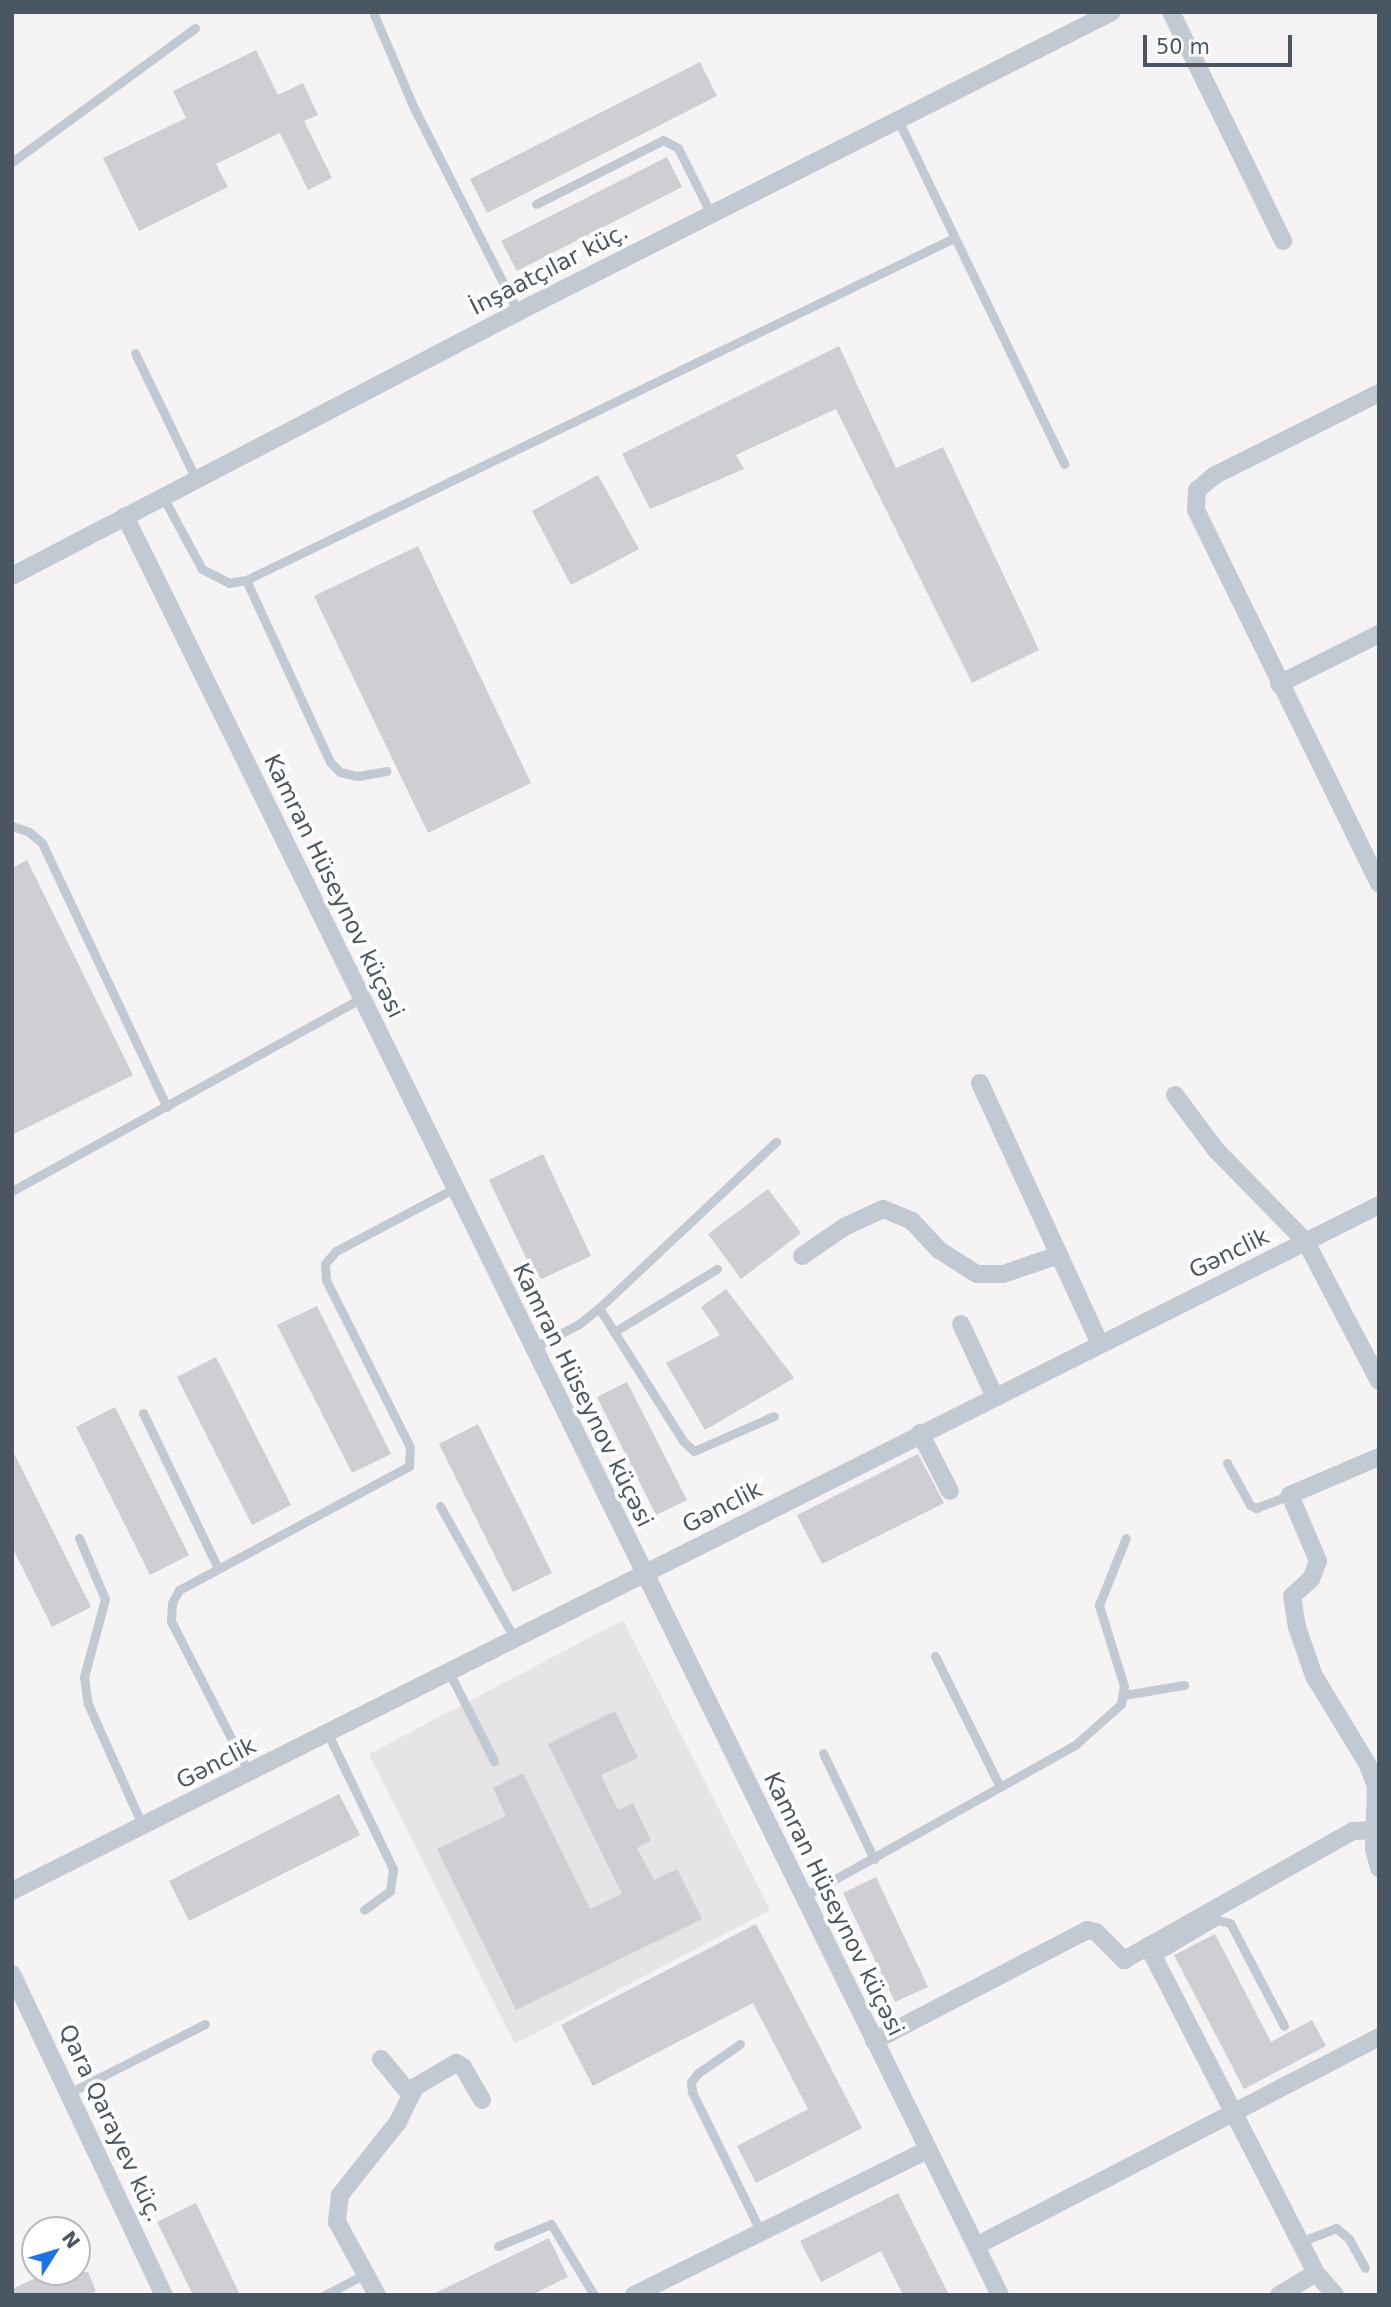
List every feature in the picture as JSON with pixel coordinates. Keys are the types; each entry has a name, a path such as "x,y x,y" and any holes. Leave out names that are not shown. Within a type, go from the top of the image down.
{"street":[{"name":"İnşaatçılar küç.","path":"12,576 518,312 1112,12"},
{"path":"1171,12 1283,240"},
{"path":"1379,393 1215,475 1197,490 1196,510 1379,884"},
{"name":"Kamran Hüseynov küçəsi","path":"125,516 532,1349 1000,2295"},
{"path":"1279,684 1379,634"},
{"path":"980,1083 1100,1344"},
{"path":"1175,1095 1216,1150 1306,1242 1379,1381"},
{"name":"Gənclik","path":"12,1891 645,1574 994,1395 1379,1205"},
{"path":"802,1255 844,1227 883,1209 912,1221 939,1250 977,1274 1003,1273 1059,1255"},
{"path":"961,1324 994,1395"},
{"path":"920,1433 950,1491"},
{"path":"1379,1457 1290,1496 1318,1562 1311,1579 1292,1596 1297,1628 1314,1676 1373,1760 1376,1786 1374,1830 1379,1868"},
{"path":"874,2041 1087,1930 1096,1932 1124,1960 1151,1952 1353,1830 1374,1830"},
{"path":"1151,1952 1316,2273 1335,2295"},
{"name":"Qara Qarayev küç.","path":"12,1974 71,2092 164,2295"},
{"path":"976,2246 1379,2037"},
{"path":"381,2059 409,2093"},
{"path":"377,2295 337,2222 335,2209 340,2195 406,2109 409,2093 456,2063 463,2067 482,2100"},
{"path":"634,2295 928,2150"},
{"path":"1279,2295 1316,2273"}],"lane":[{"path":"373,12 414,108 518,312"},
{"path":"12,162 195,28"},
{"path":"898,120 1064,464"},
{"path":"536,204 663,140 678,148 710,214"},
{"path":"163,497 202,569 229,583 246,580 954,238"},
{"path":"135,353 196,479"},
{"path":"246,580 330,762 340,772 358,776 387,771"},
{"path":"12,826 42,843 167,1107"},
{"path":"12,1191 362,998"},
{"path":"532,1349 579,1324 598,1308 776,1142"},
{"path":"249,1773 171,1621 172,1603 179,1590 409,1466 410,1447 326,1280 325,1264 336,1251 455,1188"},
{"path":"614,1332 717,1269"},
{"path":"598,1308 683,1441 694,1451 774,1416"},
{"path":"143,1413 218,1568"},
{"path":"1227,1463 1250,1505 1256,1508 1290,1496"},
{"path":"440,1506 514,1638"},
{"path":"79,1538 105,1599 84,1677 88,1704 142,1827"},
{"path":"1125,1695 1099,1605 1126,1538"},
{"path":"935,1656 999,1785"},
{"path":"449,1672 494,1761"},
{"path":"803,1897 874,1859 999,1785 1075,1745 1114,1711 1125,1695 1184,1685"},
{"path":"328,1734 393,1869 390,1891 364,1910"},
{"path":"823,1753 874,1859"},
{"path":"1151,1952 1218,1920 1230,1923 1284,2025"},
{"path":"71,2092 205,2024"},
{"path":"740,2044 698,2073 691,2082 692,2092 761,2232"},
{"path":"498,2246 551,2224 594,2295"},
{"path":"1300,2242 1336,2228 1349,2239 1365,2268"},
{"path":"324,2295 365,2274"}],"shaded area":[{"path":"623,1620 770,1910 515,2044 369,1754"}],"building":[{"path":"256,50 278,95 303,83 318,115 304,121 332,178 308,190 280,133 216,164 228,187 139,231 103,158 186,118 173,91"},
{"path":"700,62 717,96 487,213 470,179"},
{"path":"667,157 682,187 517,271 501,241"},
{"path":"839,346 896,468 943,447 1039,650 972,683 836,409 736,455 744,469 650,509 622,454"},
{"path":"598,475 639,549 571,585 532,511"},
{"path":"418,546 531,783 428,833 314,596"},
{"path":"27,860 133,1075 12,1135 12,868"},
{"path":"543,1154 591,1256 537,1281 489,1180"},
{"path":"768,1189 801,1233 741,1279 708,1234"},
{"path":"726,1289 794,1378 705,1430 666,1363 720,1335 701,1307"},
{"path":"317,1306 391,1454 352,1473 277,1325"},
{"path":"216,1357 291,1505 252,1525 177,1377"},
{"path":"627,1382 687,1500 656,1515 597,1397"},
{"path":"115,1407 189,1555 150,1575 76,1427"},
{"path":"478,1424 552,1573 513,1592 439,1444"},
{"path":"12,1449 91,1607 52,1627 12,1547"},
{"path":"918,1454 944,1503 822,1564 797,1515"},
{"path":"615,1711 638,1758 601,1775 618,1810 633,1803 651,1841 637,1848 654,1880 677,1869 702,1919 516,2010 437,1849 506,1816 493,1788 523,1773 590,1909 622,1894 548,1744"},
{"path":"339,1794 360,1835 189,1921 169,1881"},
{"path":"876,1877 928,1987 895,2002 843,1893"},
{"path":"756,1924 862,2128 756,2183 737,2146 808,2109 753,2003 593,2086 561,2025"},
{"path":"1215,1934 1271,2042 1312,2020 1326,2046 1244,2089 1174,1955"},
{"path":"898,2193 949,2295 903,2295 881,2251 821,2282 800,2241"},
{"path":"196,2203 240,2295 193,2295 157,2222"},
{"path":"549,2238 568,2277 532,2295 431,2295"},
{"path":"91,2279 96,2291 88,2295 12,2295 12,2289 21,2285 91,2286"}]}
